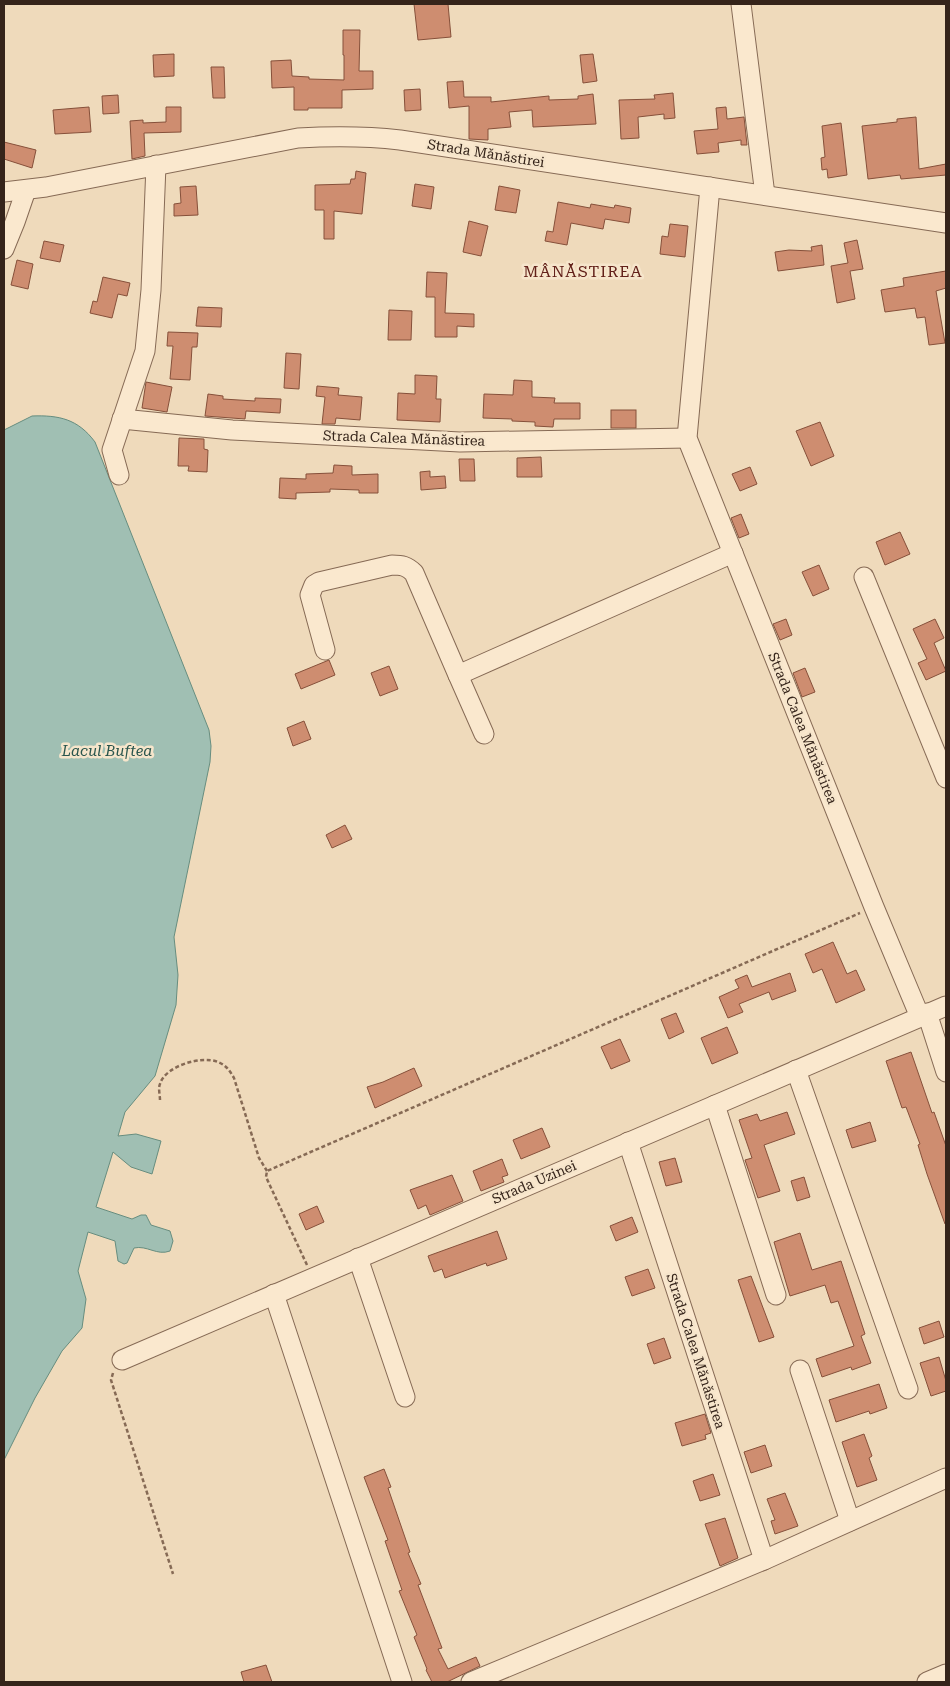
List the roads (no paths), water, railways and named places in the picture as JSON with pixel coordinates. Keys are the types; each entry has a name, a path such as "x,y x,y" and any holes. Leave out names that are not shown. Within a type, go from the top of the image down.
{"street":[{"path":"741,4 765,195"},
{"name":"Strada Mănăstirei","path":"4,192 26,190 298,138 368,136 946,223"},
{"path":"118,475 112,450 145,351 151,290 156,165"},
{"name":"Strada Calea Mănăstirea","path":"710,187 687,438 874,907 924,1015 946,1072"},
{"path":"4,250 26,190"},
{"name":"Strada Calea Mănăstirea","path":"122,419 232,430 460,442 687,438"},
{"path":"458,675 733,553"},
{"path":"325,650 311,601 310,595 314,585 319,582 392,565 401,565 408,568 414,574 484,734"},
{"path":"864,577 946,778"},
{"name":"Strada Uzinei","path":"122,1360 946,1006"},
{"path":"796,1070 908,1389"},
{"path":"714,1105 776,1295"},
{"name":"Strada Calea Mănăstirea","path":"628,1142 764,1560"},
{"path":"358,1258 404,1397"},
{"path":"274,1294 402,1682"},
{"path":"800,1370 850,1521"},
{"path":"470,1682 764,1560 946,1478"},
{"path":"927,1682 946,1674"}],"water":[{"name":"Lacul Buftea","path":"32,416 51,416 75,423 89,434 95,442 209,730 211,746 210,762 174,937 178,975 176,1005 155,1076 125,1112 118,1136 136,1134 161,1141 152,1174 131,1167 113,1152 96,1207 132,1219 146,1215 151,1225 170,1231 173,1241 170,1251 165,1252 139,1247 134,1248 127,1263 124,1264 118,1261 115,1241 88,1232 78,1271 86,1299 82,1328 62,1351 35,1398 4,1460 4,430"}],"district":[{"name":"MÂNĂSTIREA","path":"583,271"}]}
